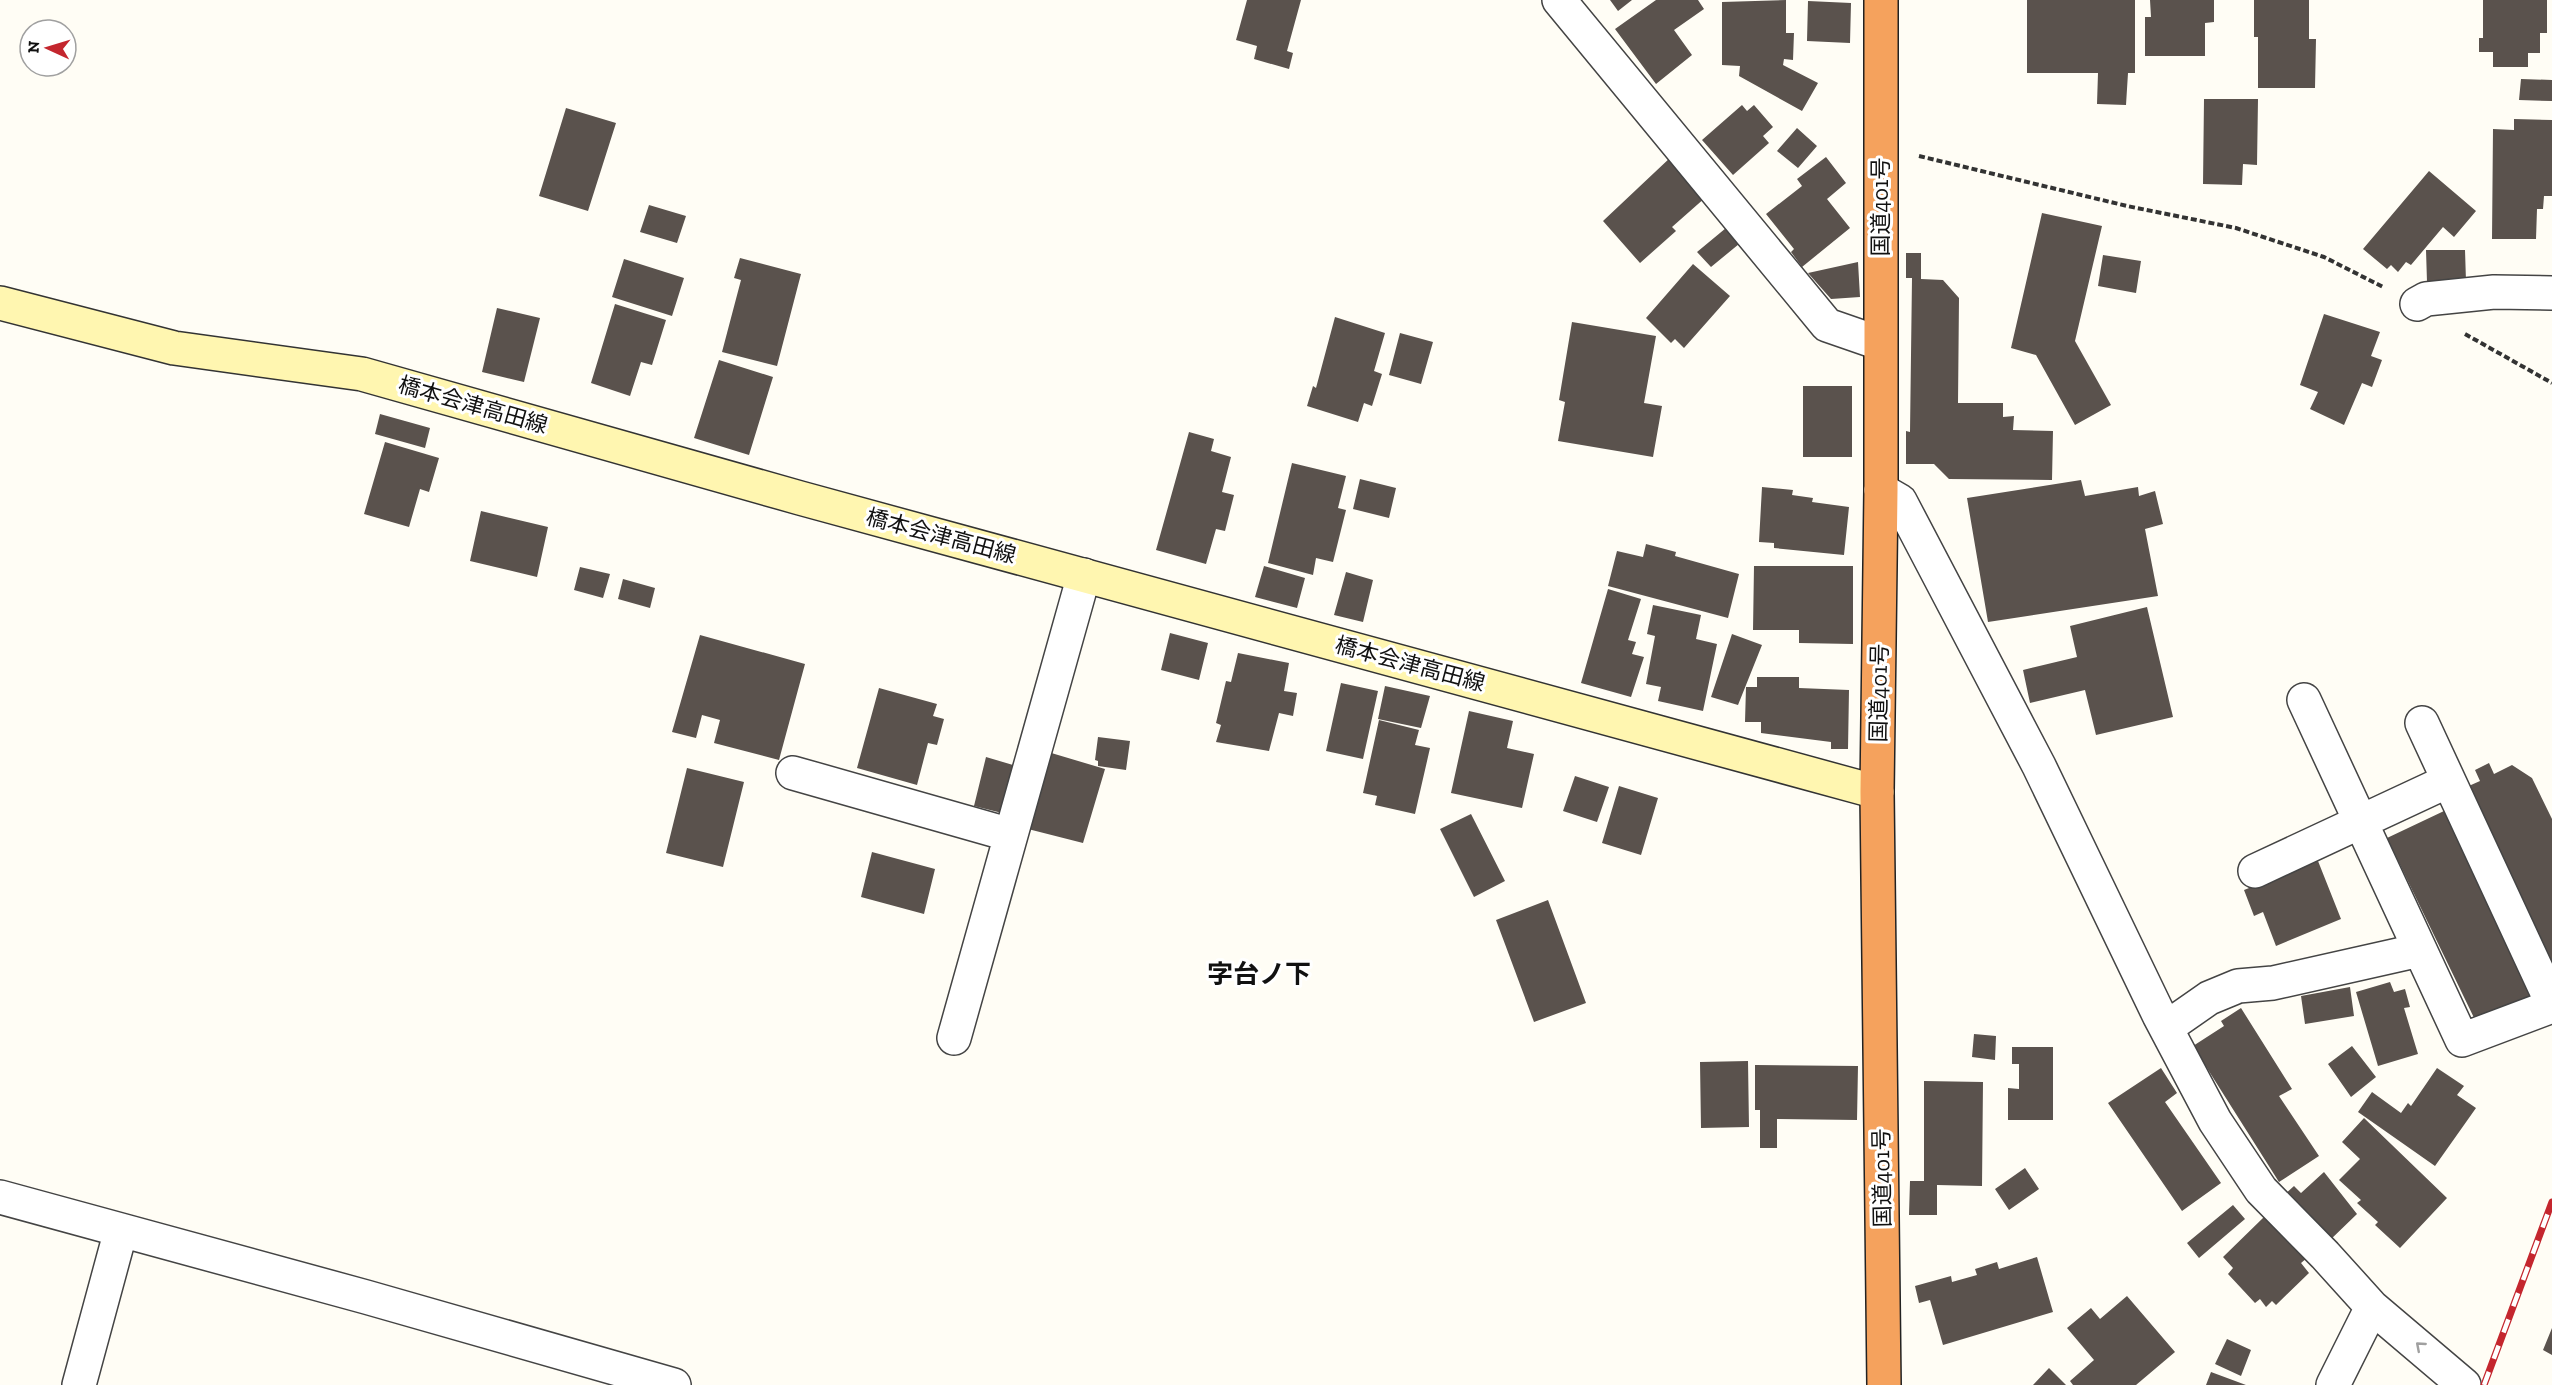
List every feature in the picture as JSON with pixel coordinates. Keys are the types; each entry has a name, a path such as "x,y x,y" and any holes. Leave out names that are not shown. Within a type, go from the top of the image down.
{"highway":[{"name":"国道401号","path":"1881,0 1879,343 1881,490 1877,792 1884,1385"}],"main road":[{"name":"橋本会津高田線","path":"0,303 174,348 363,374 1084,575 1877,792"}],"street":[{"path":"1559,0 1827,325 1879,343"},
{"path":"2417,304 2426,299 2494,292 2552,293"},
{"path":"1881,490 1900,501 2039,766 2166,1028 2215,1121 2261,1191 2325,1255 2372,1307 2464,1385"},
{"path":"954,1038 1084,575"},
{"path":"2304,700 2462,1040 2552,1005 2422,723"},
{"path":"793,773 1011,835"},
{"path":"2255,871 2448,781"},
{"path":"2166,1028 2209,998 2238,986 2273,983 2420,950"},
{"path":"0,1197 366,1297 674,1385"},
{"path":"79,1385 121,1230"},
{"path":"2333,1385 2372,1307"}],"path":[{"path":"1880,147 2127,206 2236,228 2324,257 2417,304 2487,349 2552,383"}],"building":[{"path":"1247,0 1301,0 1287,51 1293,53 1289,69 1254,59 1257,46 1236,40"},
{"path":"1610,0 1632,0 1618,11"},
{"path":"1656,0 1698,0 1704,9 1674,30 1692,55 1656,84 1615,29"},
{"path":"1786,0 1786,33 1794,33 1793,60 1784,59 1783,65 1818,83 1802,111 1739,76 1740,66 1722,65 1722,2"},
{"path":"2027,0 2135,0 2135,73 2128,73 2126,105 2097,104 2098,73 2027,73"},
{"path":"2150,0 2214,0 2214,22 2205,23 2205,56 2145,56 2145,17 2151,17"},
{"path":"2254,0 2309,0 2309,39 2316,39 2315,88 2258,88 2258,37 2254,37"},
{"path":"2483,0 2547,0 2547,33 2540,33 2540,53 2528,53 2528,67 2493,67 2493,52 2479,52 2479,38 2483,38"},
{"path":"1808,1 1851,3 1850,43 1807,41"},
{"path":"2521,79 2552,80 2552,101 2519,100"},
{"path":"2204,99 2258,99 2257,165 2243,164 2242,185 2203,184"},
{"path":"1742,105 1747,111 1754,105 1773,127 1763,136 1769,143 1733,175 1702,140"},
{"path":"566,108 616,123 588,211 539,196"},
{"path":"2514,119 2552,120 2552,196 2544,196 2543,209 2537,209 2536,239 2492,239 2493,129 2514,130"},
{"path":"1797,128 1817,146 1798,168 1777,151"},
{"path":"1672,156 1706,197 1672,227 1676,231 1640,263 1603,221"},
{"path":"1826,157 1846,183 1827,199 1850,228 1802,267 1791,252 1794,249 1766,214 1802,186 1797,179"},
{"path":"2429,171 2476,211 2454,237 2443,227 2411,265 2406,262 2398,272 2391,265 2387,269 2363,249"},
{"path":"649,205 686,216 677,243 640,232"},
{"path":"2042,213 2102,226 2075,341 2111,405 2075,425 2036,355 2011,348"},
{"path":"1726,228 1739,244 1711,267 1697,252"},
{"path":"2426,250 2465,250 2466,281 2427,282"},
{"path":"1906,253 1921,253 1921,279 1943,280 1959,298 1958,403 2003,403 2003,417 2014,416 2013,430 2053,431 2052,480 1949,479 1934,464 1906,464 1906,431 1910,432 1912,278 1906,278"},
{"path":"2103,255 2141,261 2136,293 2098,286"},
{"path":"740,258 801,274 777,366 722,352 741,280 734,278"},
{"path":"624,259 684,278 672,316 612,297"},
{"path":"1858,262 1860,297 1831,299 1808,273"},
{"path":"1693,264 1730,296 1684,348 1675,339 1671,343 1646,318"},
{"path":"615,304 666,320 652,365 641,362 630,396 591,383"},
{"path":"497,308 540,318 524,382 482,372"},
{"path":"2324,314 2380,332 2371,356 2382,360 2372,387 2362,383 2344,425 2310,409 2318,392 2300,385"},
{"path":"1335,317 1385,333 1374,371 1382,374 1372,406 1364,403 1358,422 1307,406 1313,386 1316,388"},
{"path":"1572,322 1656,336 1644,403 1662,406 1653,457 1558,441 1565,402 1559,400"},
{"path":"1400,333 1433,342 1421,384 1389,375"},
{"path":"719,360 773,377 749,455 694,438"},
{"path":"1803,386 1852,386 1852,457 1803,457"},
{"path":"380,414 430,428 425,448 375,434"},
{"path":"1189,432 1214,439 1211,451 1231,457 1222,492 1234,495 1225,531 1216,529 1206,564 1156,550"},
{"path":"385,442 439,458 429,492 420,489 409,527 364,514"},
{"path":"1292,463 1346,476 1338,508 1346,510 1333,562 1316,558 1313,575 1268,563"},
{"path":"1360,479 1396,488 1389,518 1353,509"},
{"path":"2081,480 2085,496 2138,487 2139,496 2155,491 2163,524 2145,529 2158,596 1988,622 1967,498"},
{"path":"1762,487 1793,490 1792,495 1813,498 1812,502 1849,507 1844,555 1774,548 1774,543 1759,542"},
{"path":"481,511 548,527 537,577 470,561"},
{"path":"1646,544 1676,552 1675,556 1739,574 1728,618 1608,586 1617,551 1643,557"},
{"path":"1264,566 1305,578 1297,608 1255,597"},
{"path":"1754,566 1853,566 1853,644 1799,643 1799,630 1753,630"},
{"path":"580,567 610,574 603,598 574,590"},
{"path":"1346,572 1373,580 1363,622 1334,615"},
{"path":"623,579 655,588 650,608 618,599"},
{"path":"1608,589 1641,599 1628,640 1636,642 1632,654 1644,657 1631,697 1581,683"},
{"path":"1653,605 1701,615 1696,639 1717,644 1703,711 1658,701 1661,687 1646,684 1655,636 1647,634"},
{"path":"2147,607 2173,717 2096,735 2085,690 2030,703 2023,670 2077,657 2070,626"},
{"path":"1170,633 1208,643 1199,680 1161,670"},
{"path":"1732,634 1762,645 1738,705 1711,697"},
{"path":"700,635 805,664 779,760 714,743 720,720 702,715 696,738 672,732"},
{"path":"1238,653 1289,663 1284,691 1297,693 1293,716 1279,713 1269,751 1216,742 1221,725 1216,723 1226,681 1231,682"},
{"path":"1757,677 1799,677 1799,688 1849,690 1848,749 1831,749 1831,742 1761,733 1761,722 1745,722 1746,687 1757,687"},
{"path":"1341,683 1378,691 1363,759 1326,751"},
{"path":"1385,686 1430,696 1421,728 1378,719"},
{"path":"879,688 937,704 933,716 944,719 937,745 928,743 917,785 857,768"},
{"path":"1469,711 1513,721 1507,748 1534,754 1522,808 1451,793"},
{"path":"1379,720 1419,730 1415,745 1430,748 1415,814 1375,805 1377,796 1363,793"},
{"path":"1098,737 1130,741 1126,770 1098,766 1098,761 1095,760"},
{"path":"1048,752 1105,769 1083,843 1028,829"},
{"path":"986,757 1013,765 1002,813 974,806"},
{"path":"2489,763 2494,774 2512,765 2532,778 2552,819 2552,964 2462,789 2480,781 2475,770"},
{"path":"687,768 744,782 723,867 666,853"},
{"path":"1575,776 1609,787 1597,822 1563,811"},
{"path":"1619,786 1658,798 1641,855 1602,843"},
{"path":"2444,811 2535,997 2477,1024 2387,838"},
{"path":"1471,814 1505,881 1474,897 1440,829"},
{"path":"872,852 935,869 924,914 861,897"},
{"path":"2318,861 2341,919 2276,946 2263,912 2254,916 2244,890"},
{"path":"1548,900 1586,1003 1534,1022 1496,920"},
{"path":"2390,982 2394,992 2405,989 2410,1007 2404,1008 2418,1054 2378,1066 2356,992"},
{"path":"2350,987 2354,1016 2305,1024 2301,996"},
{"path":"2241,1008 2292,1089 2279,1096 2319,1156 2279,1182 2193,1046 2224,1026 2221,1021"},
{"path":"1974,1034 1996,1036 1995,1060 1972,1057"},
{"path":"2352,1046 2376,1077 2351,1097 2328,1064"},
{"path":"2012,1047 2053,1047 2053,1120 2008,1120 2008,1088 2019,1089 2019,1064 2012,1064"},
{"path":"1748,1061 1749,1127 1701,1128 1700,1062"},
{"path":"1755,1065 1858,1066 1857,1120 1777,1119 1777,1148 1760,1148 1760,1110 1755,1110"},
{"path":"2161,1068 2177,1093 2165,1102 2221,1183 2182,1211 2108,1103"},
{"path":"2437,1068 2464,1086 2457,1095 2476,1108 2435,1166 2358,1112 2372,1092 2401,1113 2408,1103 2411,1106"},
{"path":"1924,1081 1983,1082 1982,1186 1937,1185 1937,1215 1909,1215 1910,1181 1924,1181"},
{"path":"2364,1118 2447,1198 2400,1248 2375,1225 2378,1222 2357,1203 2361,1200 2339,1180 2360,1159 2342,1142"},
{"path":"2025,1168 2039,1189 2009,1210 1995,1189"},
{"path":"2324,1172 2357,1214 2328,1242 2283,1196 2294,1186 2301,1193"},
{"path":"2233,1205 2245,1219 2199,1258 2187,1243"},
{"path":"2264,1217 2307,1258 2301,1263 2309,1273 2276,1305 2272,1301 2266,1307 2260,1299 2255,1303 2228,1274 2233,1268 2223,1257"},
{"path":"2037,1257 2053,1312 1943,1345 1930,1300 1919,1303 1915,1286 1951,1276 1952,1282 1977,1275 1975,1269 1997,1262 1999,1269"},
{"path":"2127,1296 2175,1352 2136,1385 2073,1385 2070,1381 2094,1360 2067,1328 2091,1308 2100,1319"},
{"path":"2552,1328 2552,1355 2543,1350"},
{"path":"2227,1339 2251,1350 2241,1376 2215,1364"},
{"path":"2049,1368 2066,1385 2033,1385"},
{"path":"2211,1372 2246,1385 2206,1385"}],"railway":[{"path":"2484,1385 2552,1202"}],"district":[{"name":"字台ノ下","path":"1259,974"}]}
